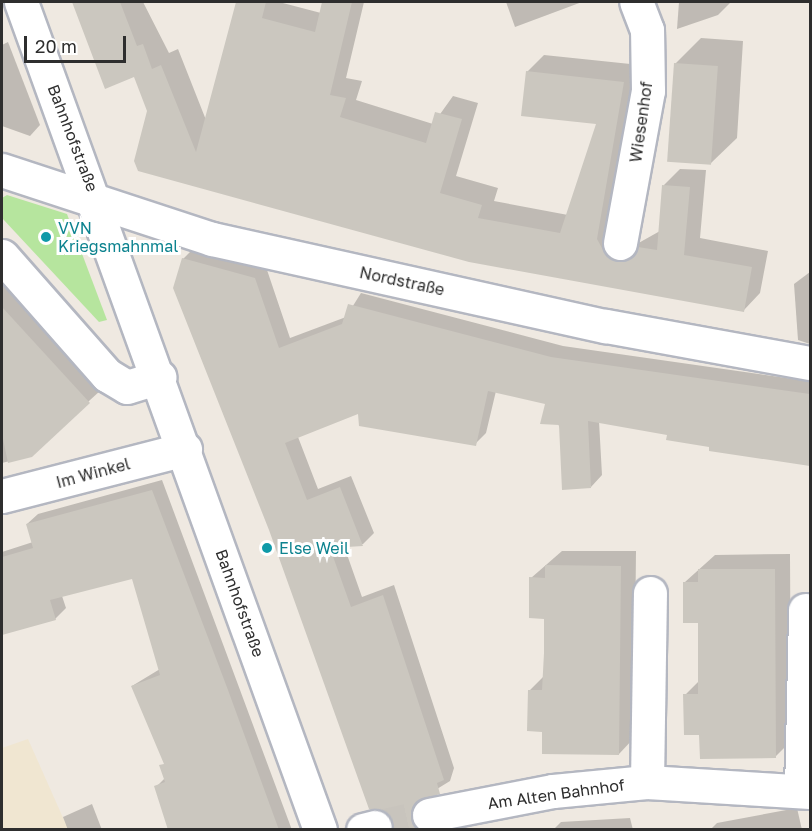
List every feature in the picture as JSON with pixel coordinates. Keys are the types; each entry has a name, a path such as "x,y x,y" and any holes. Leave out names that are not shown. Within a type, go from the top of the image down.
{"street":[{"name":"Bahnhofstraße","path":"21,2 95,198 320,830"},
{"name":"Wiesenhof","path":"620,243 648,91 647,30 636,2"},
{"name":"Nordstraße","path":"2,170 95,198 212,239 606,326 810,363"},
{"path":"2,255 107,375 127,387 159,377"},
{"name":"Im Winkel","path":"2,496 185,449"},
{"name":"Am Alten Bahnhof","path":"647,782 650,593"},
{"name":"Am Alten Bahnhof","path":"429,815 553,791 647,782 806,791 805,610"}],"shaded area":[{"path":"28,739 68,829 2,829 2,748"}],"green space":[{"path":"7,195 67,214 107,320 99,322 2,218 2,198"}],"building":[{"path":"72,2 120,2 137,46 143,44 152,69 161,65 196,152 236,2 266,2 262,18 315,32 322,2 352,2 330,95 346,98 340,117 426,143 435,112 462,119 440,193 482,205 478,218 560,233 596,124 521,116 526,71 624,82 597,239 603,250 617,261 634,256 638,247 657,250 662,185 690,187 684,255 752,267 744,312 469,262 138,171 134,161 147,111 134,77 105,89"},
{"path":"674,63 718,66 711,165 667,162"},
{"path":"182,258 255,278 279,348 342,324 348,304 551,357 810,394 810,466 709,451 709,447 666,440 667,435 588,421 591,488 562,490 559,425 540,424 545,404 488,391 476,446 359,426 358,414 285,443 307,500 340,487 363,546 330,548 351,607 383,595 444,780 437,783 440,794 417,801 412,808 418,830 393,830 388,814 369,809 269,530 173,288"},
{"path":"2,307 90,403 32,457 8,463 2,434"},
{"path":"152,490 279,830 168,830 154,786 165,782 159,765 164,764 131,686 160,675 132,579 50,600 56,620 2,635 2,557 33,548 26,524"},
{"path":"545,565 621,566 619,755 542,754 542,732 527,731 528,690 542,690 544,653 544,619 529,618 529,577 545,578"},
{"path":"698,569 775,569 776,758 700,759 699,735 684,735 683,694 698,694 698,623 683,623 683,582 698,582"}],"tunnel":[{"path":"375,827 429,815"}],"place":[{"name":"VVN Kriegsmahnmal","path":"46,237"},
{"name":"Else Weil","path":"267,548"}]}
